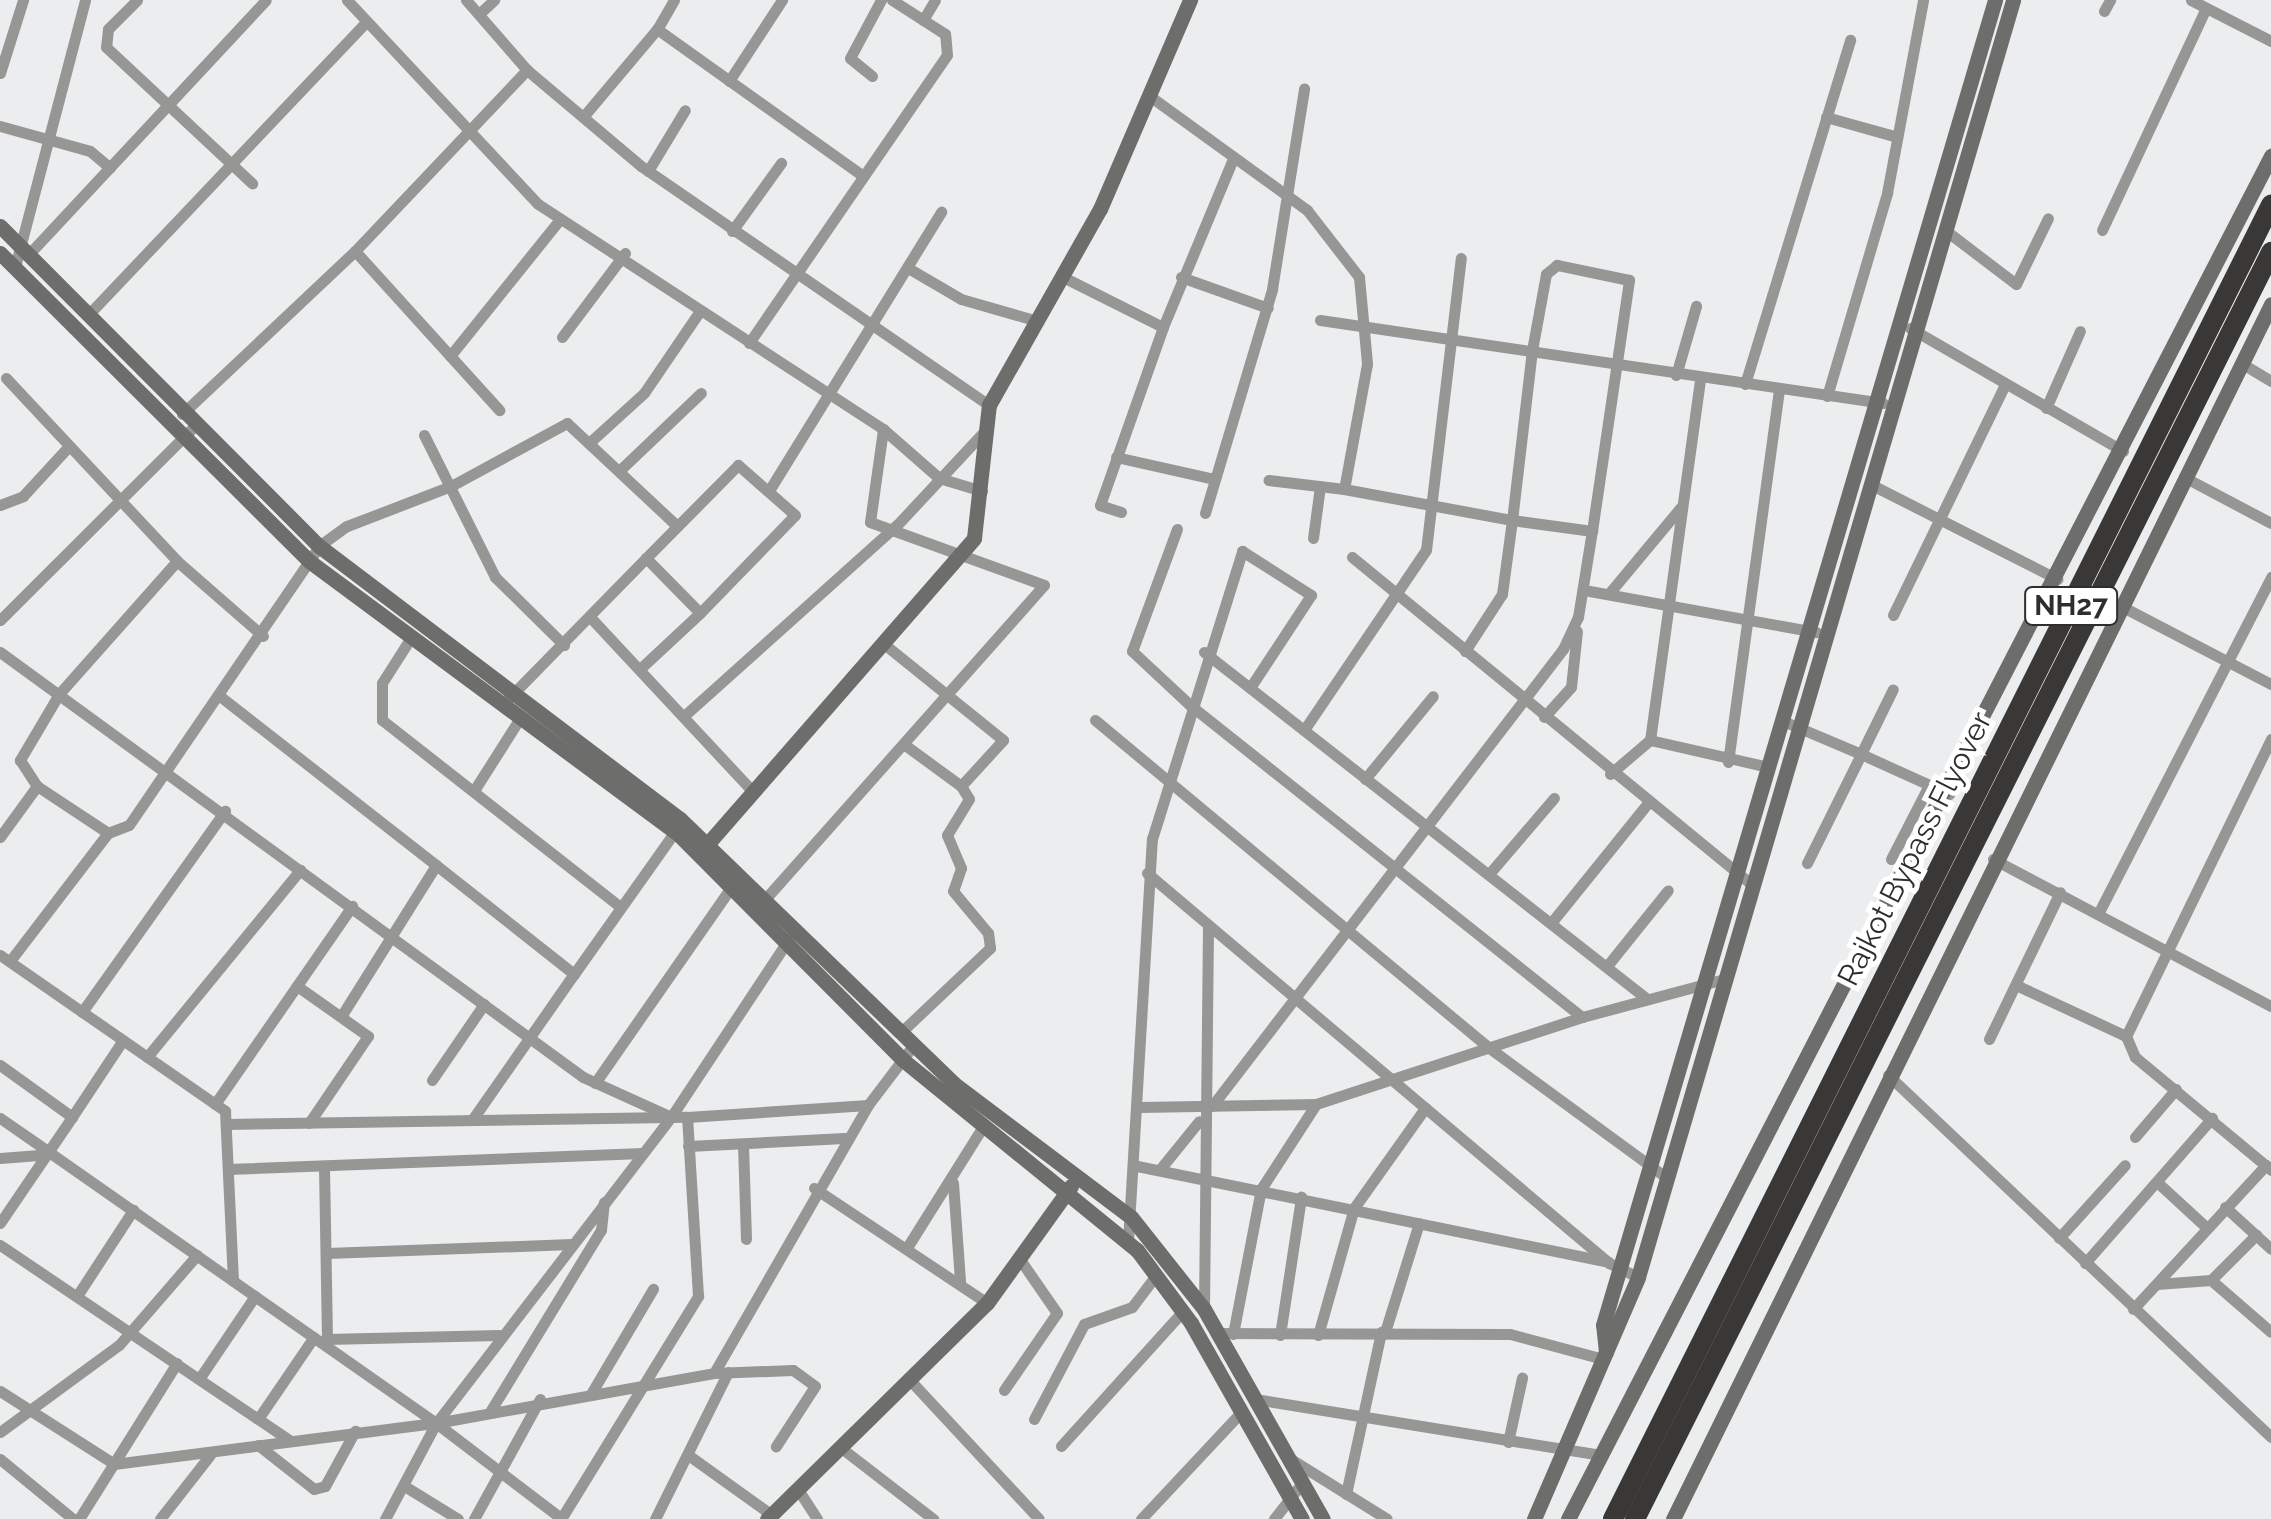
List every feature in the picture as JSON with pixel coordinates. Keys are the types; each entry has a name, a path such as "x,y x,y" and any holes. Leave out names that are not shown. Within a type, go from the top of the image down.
{"highway":[{"name":"Rajkot Bypass Flyover","path":"1635,1519 1878,1009 2271,206"},
{"name":"Rajkot Bypass Flyover","path":"1612,1519 2271,252"}],"street":[{"path":"0,73 23,0"},
{"path":"15,268 25,250 84,0"},
{"path":"136,0 103,38 252,183"},
{"path":"25,250 170,106 266,0"},
{"path":"347,0 470,134 560,220 625,253 700,311 883,429 938,478 982,491"},
{"path":"466,0 527,70 648,171 989,406"},
{"path":"479,14 494,0"},
{"path":"583,117 657,29 674,0"},
{"path":"729,81 782,0"},
{"path":"872,76 850,58 881,0"},
{"path":"750,343 859,174 952,42 892,0"},
{"path":"923,20 936,0"},
{"path":"703,849 884,644 979,528 982,434 989,406 1059,279 1151,97 1190,0"},
{"path":"1827,396 1886,193 1894,136 1924,0"},
{"path":"1534,1519 1605,1356 1603,1325 1660,1175 1724,979 1769,768 1872,485 1898,322 1996,0"},
{"path":"1660,1175 1706,984 1800,728 1819,632 1884,403 1915,331 2013,0"},
{"path":"2192,0 2271,41"},
{"path":"2102,230 2206,8"},
{"path":"88,314 227,160 366,22"},
{"path":"657,29 859,174"},
{"path":"1745,384 1850,40"},
{"path":"182,414 356,252 527,70"},
{"path":"1205,513 1268,308 1304,89"},
{"path":"1151,97 1284,193 1347,250 1366,327 1344,489"},
{"path":"648,171 685,110"},
{"path":"1826,117 1894,136"},
{"path":"0,126 90,151 110,168"},
{"path":"1568,1519 1948,794 2271,156"},
{"path":"1121,512 1100,505 1181,278 1233,158"},
{"path":"732,231 781,163"},
{"path":"770,490 874,327 941,212"},
{"path":"1945,230 2016,284 2048,218"},
{"path":"450,356 560,220"},
{"path":"0,226 182,414 190,432 309,562 410,639 508,700 520,718 674,832 703,849 731,886 792,934 900,1033 908,1054 1053,1173 1128,1241 1183,1311 1302,1519"},
{"path":"356,252 499,410"},
{"path":"562,337 625,253"},
{"path":"0,254 190,432 319,546 508,700 768,897 792,934 908,1054 982,1128 1013,1143"},
{"path":"1304,730 1402,594 1426,550 1447,338 1461,258"},
{"path":"1465,651 1499,604 1532,350 1550,267 1612,272 1632,288 1578,617 1571,687 1544,718"},
{"path":"908,268 961,299 1038,314"},
{"path":"1181,278 1268,308"},
{"path":"1059,279 1163,326"},
{"path":"1673,1519 1993,858 2271,304"},
{"path":"1676,375 1696,306"},
{"path":"589,444 644,394 700,311"},
{"path":"1320,320 1618,363 1700,380 1884,403"},
{"path":"1898,322 2122,450"},
{"path":"2046,408 2080,331"},
{"path":"2241,363 2271,380"},
{"path":"6,378 177,561 263,636"},
{"path":"1610,774 1650,740 1700,380"},
{"path":"1893,616 2004,384"},
{"path":"1728,762 1780,390"},
{"path":"618,471 701,394"},
{"path":"233,1281 226,1124 215,1104 5,958 108,833 126,829 221,698 319,546 451,486 560,424 589,444 675,524"},
{"path":"768,897 1046,580 957,557 870,522 865,506 883,429"},
{"path":"0,620 124,503 190,432"},
{"path":"685,715 892,529 982,434"},
{"path":"424,435 495,577 564,646"},
{"path":"0,505 23,496 69,446"},
{"path":"1116,457 1214,478"},
{"path":"508,700 564,646 675,524 738,465 791,506 792,523 642,666"},
{"path":"2184,476 2271,524"},
{"path":"1270,480 1592,531"},
{"path":"1872,485 2057,580"},
{"path":"1313,538 1320,486"},
{"path":"1611,591 1684,504"},
{"path":"1176,529 1132,651 1190,706 1582,1017"},
{"path":"1128,1241 1137,1166 1148,874 1204,652 1236,553 1304,584 1311,596 1250,688"},
{"path":"1352,556 1402,594 1610,774 1743,880"},
{"path":"646,558 700,612"},
{"path":"108,833 37,786 20,760 59,694 177,561"},
{"path":"2099,912 2271,577"},
{"path":"1584,590 1611,591 1819,632"},
{"path":"2120,605 2271,684"},
{"path":"590,617 642,666 753,792"},
{"path":"1160,1168 1397,868 1425,824 1523,700 1578,617"},
{"path":"410,639 382,683 382,720 620,906"},
{"path":"884,644 948,691 1003,740 962,786"},
{"path":"0,652 225,812 532,1040 596,1083 671,1117"},
{"path":"1204,652 1647,999"},
{"path":"1807,863 1893,689"},
{"path":"1365,778 1433,696"},
{"path":"221,698 574,974"},
{"path":"475,789 520,718"},
{"path":"1095,720 1488,1047 1660,1175"},
{"path":"1784,721 1948,794"},
{"path":"2126,1036 2165,948 2271,738"},
{"path":"1650,740 1728,762 1769,768"},
{"path":"900,1033 992,941 953,891 961,868 947,835 969,799 962,786 904,745"},
{"path":"0,837 37,786"},
{"path":"1891,860 1929,786"},
{"path":"1489,874 1554,798"},
{"path":"1551,922 1647,804"},
{"path":"82,1012 225,812"},
{"path":"472,1120 532,1040 674,832"},
{"path":"1993,858 2271,1006"},
{"path":"342,1015 436,865"},
{"path":"147,1057 300,870"},
{"path":"1148,874 1624,1270"},
{"path":"596,1083 731,886"},
{"path":"1607,966 1668,890"},
{"path":"1989,1039 2060,892"},
{"path":"215,1104 352,906"},
{"path":"1206,1106 1208,926"},
{"path":"384,1519 406,1487 436,1423 499,1336 671,1117 792,934"},
{"path":"1140,1107 1316,1104 1582,1017 1724,979"},
{"path":"2016,985 2126,1036 2176,1089 2268,1167 2206,1227 2133,1309"},
{"path":"297,986 368,1036 365,1048 309,1122"},
{"path":"432,1080 484,1004"},
{"path":"0,1223 52,1154 124,1040"},
{"path":"655,1519 691,1458 721,1372 814,1188 844,1138 908,1054"},
{"path":"0,1064 72,1117"},
{"path":"1888,1075 2271,1437"},
{"path":"2135,1137 2176,1089"},
{"path":"1226,1334 1260,1189 1316,1104"},
{"path":"226,1124 687,1118 868,1105"},
{"path":"1318,1335 1354,1208 1425,1108"},
{"path":"0,1118 322,1341 561,1519 698,1296 687,1118"},
{"path":"2084,1263 2212,1118"},
{"path":"1199,1121 1204,1309"},
{"path":"908,1246 952,1183 982,1128"},
{"path":"688,1146 844,1138"},
{"path":"743,1144 746,1239"},
{"path":"228,1169 643,1153"},
{"path":"0,1158 52,1154"},
{"path":"2059,1238 2125,1165"},
{"path":"1137,1166 1354,1208 1624,1270"},
{"path":"258,1419 322,1341 327,1253 324,1168"},
{"path":"2157,1182 2206,1227"},
{"path":"952,1183 960,1281"},
{"path":"814,1188 908,1246 987,1303"},
{"path":"1070,1188 1131,1217 1226,1334 1255,1398 1323,1519"},
{"path":"691,1458 770,1517 987,1303 1070,1188"},
{"path":"1280,1334 1301,1198"},
{"path":"491,1410 602,1230 604,1202"},
{"path":"2226,1207 2271,1249"},
{"path":"76,1296 132,1210"},
{"path":"1346,1494 1367,1416 1383,1332 1420,1223"},
{"path":"2153,1286 2211,1280 2256,1236"},
{"path":"327,1253 571,1244"},
{"path":"0,1245 289,1440"},
{"path":"0,1432 130,1332 197,1255"},
{"path":"1004,1390 1058,1304 1021,1261"},
{"path":"1034,1419 1084,1324 1132,1307 1157,1274"},
{"path":"2211,1280 2271,1332"},
{"path":"592,1392 653,1289"},
{"path":"199,1379 255,1296"},
{"path":"1061,1446 1183,1311"},
{"path":"1226,1334 1510,1334 1605,1356"},
{"path":"322,1341 499,1336"},
{"path":"0,1459 76,1519 176,1363"},
{"path":"0,1391 114,1464 210,1455 289,1440 436,1423 540,1400 721,1372 793,1370 816,1386 776,1446"},
{"path":"908,1378 1039,1519"},
{"path":"1508,1442 1522,1378"},
{"path":"1255,1398 1599,1456"},
{"path":"474,1519 540,1400"},
{"path":"1141,1519 1241,1412"},
{"path":"258,1445 314,1489 326,1486 355,1431"},
{"path":"840,1447 933,1519"},
{"path":"160,1519 210,1455"},
{"path":"1286,1456 1388,1519"},
{"path":"1274,1519 1302,1483"},
{"path":"406,1487 458,1519"},
{"path":"799,1492 817,1519"}]}
